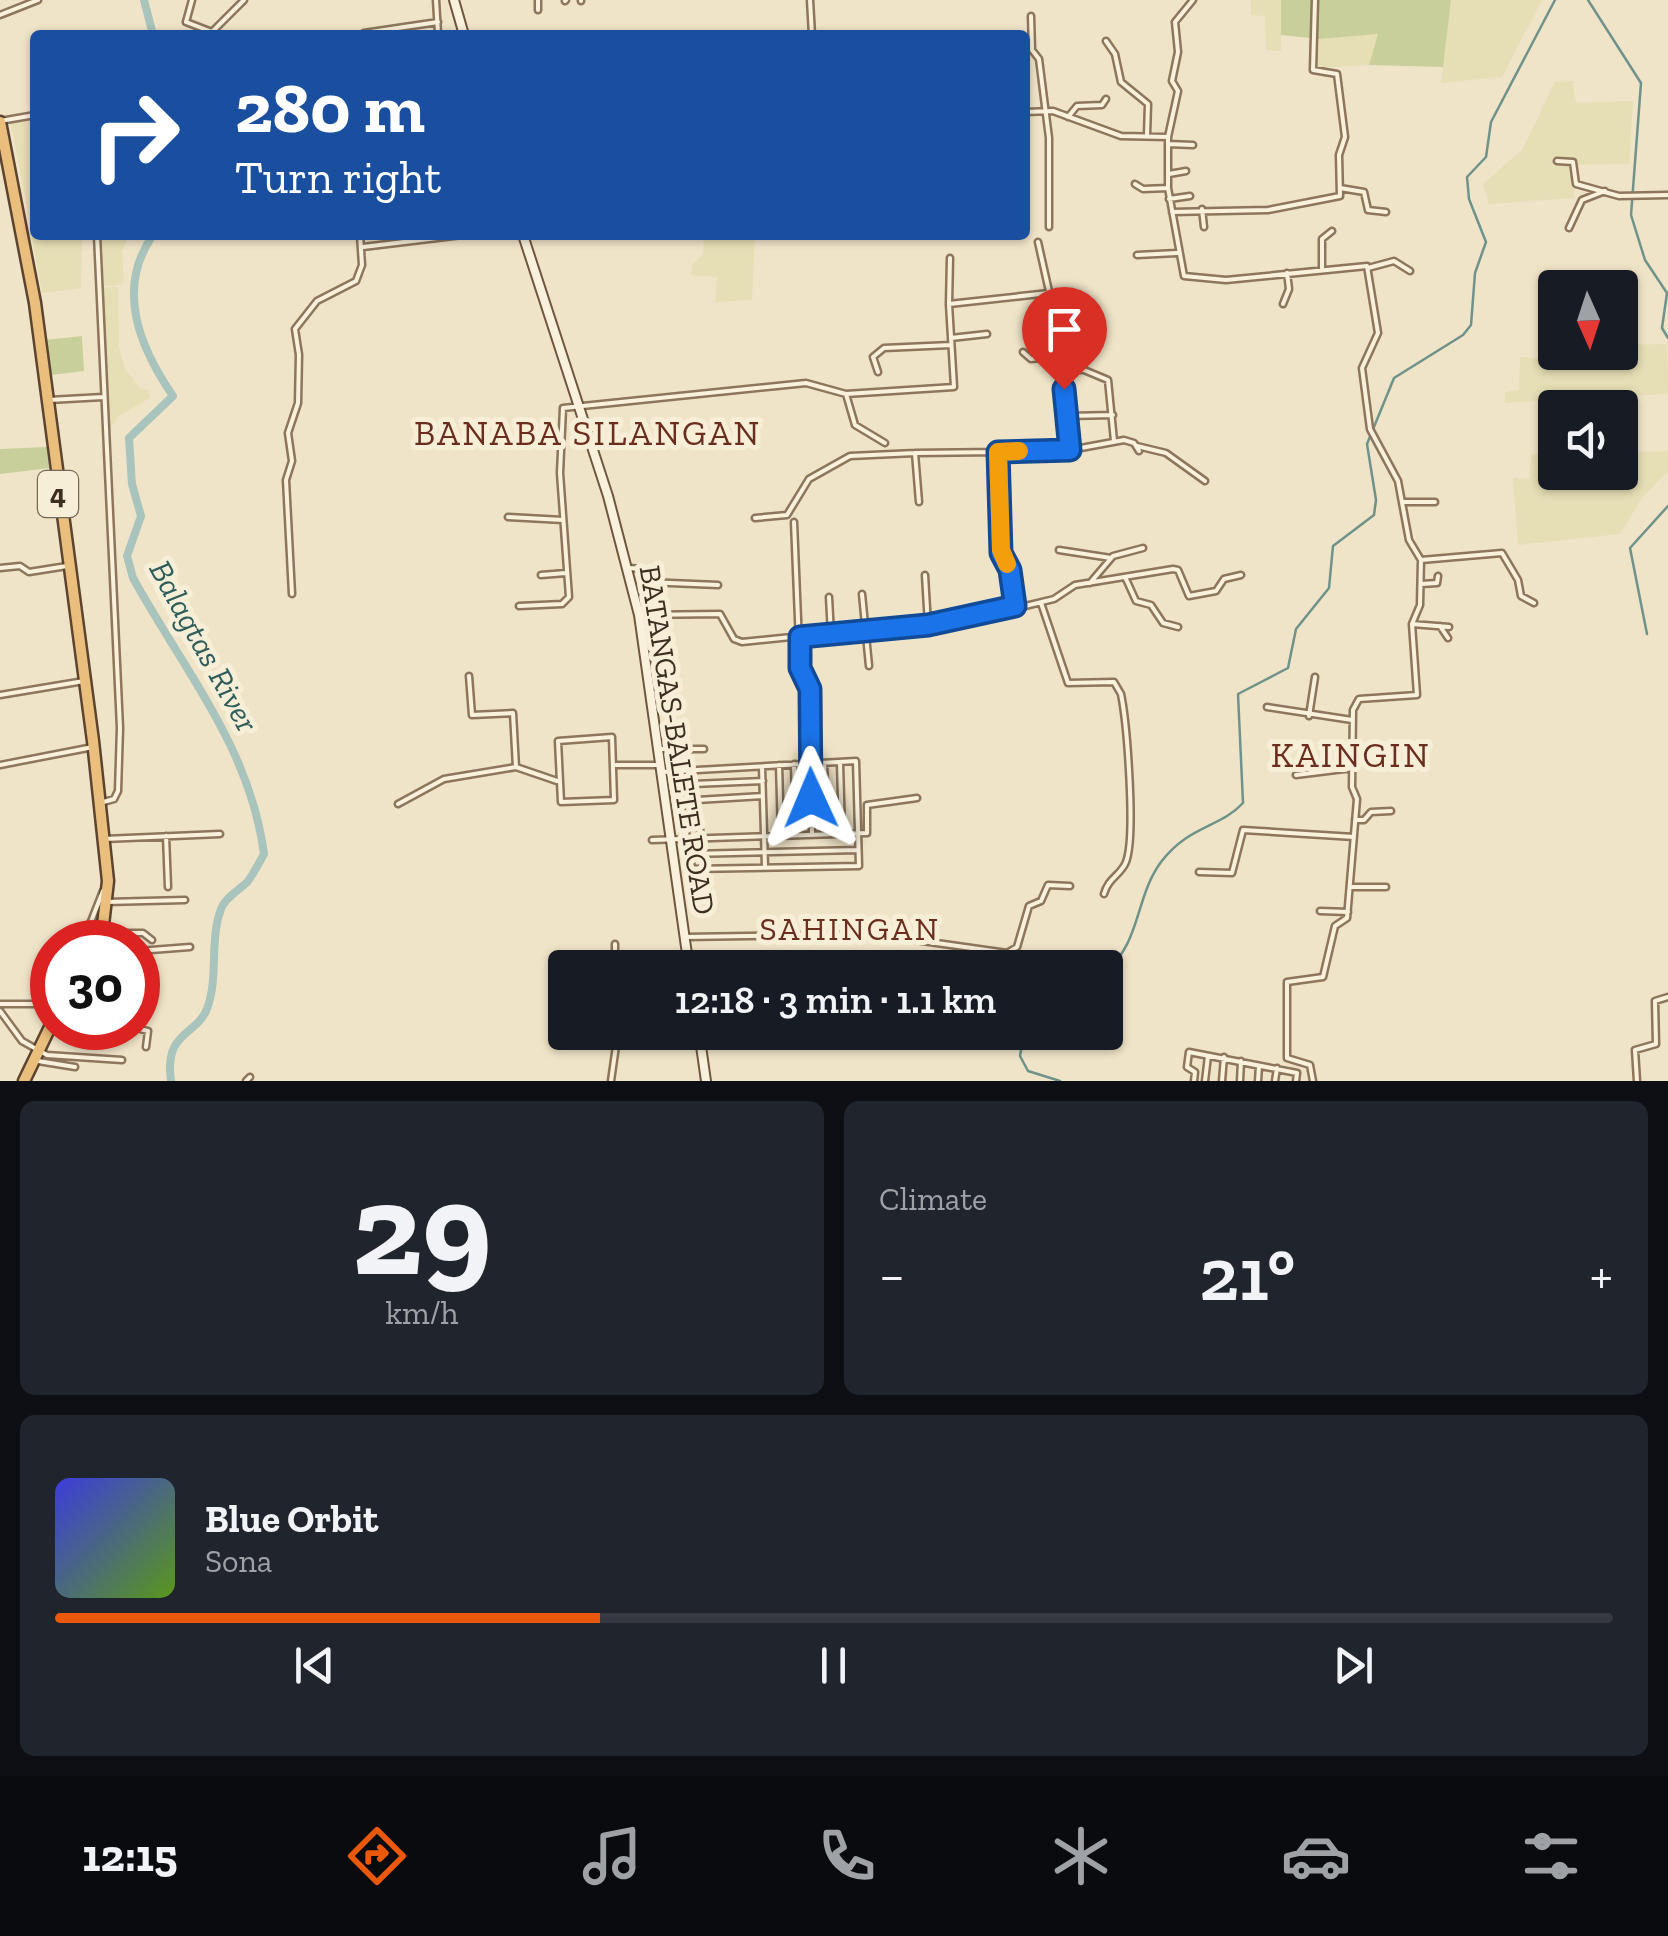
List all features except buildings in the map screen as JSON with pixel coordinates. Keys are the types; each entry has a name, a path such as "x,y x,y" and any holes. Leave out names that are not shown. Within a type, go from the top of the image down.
{"highway":[{"name":"4","path":"0,121 30,272 94,748 108,881 102,920"},
{"path":"24,1081 38,1050"}],"main road":[{"path":"454,0 463,30"},
{"name":"BATANGAS-BALETE ROAD","path":"525,240 578,404 639,614 686,950"},
{"path":"702,1050 706,1081"}],"street":[{"path":"0,15 38,0"},
{"path":"192,0 186,22 203,30"},
{"path":"215,30 244,0"},
{"path":"436,0 438,30"},
{"path":"538,0 538,10"},
{"path":"810,0 812,30"},
{"path":"1193,0 1174,22 1178,52 1172,81 1178,91 1168,141 1168,188 1183,274 1191,279 1361,264 1368,268 1394,261 1410,271"},
{"path":"1172,212 1202,208 1268,210 1336,197 1340,188 1339,154 1346,137 1341,86 1337,74 1313,70 1315,0"},
{"path":"1032,16 1032,50 1039,59 1045,112 1049,227"},
{"path":"384,30 438,22"},
{"path":"1106,41 1115,54 1121,82 1148,104 1147,135"},
{"path":"1068,117 1077,106 1102,105 1106,99"},
{"path":"1030,112 1104,126 1112,134 1147,135 1193,145"},
{"path":"0,121 30,116"},
{"path":"1556,162 1574,164 1574,183 1630,198 1668,195"},
{"path":"1168,174 1186,171"},
{"path":"1135,184 1143,189 1168,188"},
{"path":"1340,188 1364,192 1368,210 1386,212"},
{"path":"1569,228 1582,200 1605,191"},
{"path":"1170,198 1190,196"},
{"path":"1202,208 1204,227"},
{"path":"1322,268 1322,240 1332,231"},
{"path":"96,240 120,728 118,792 111,801 100,804"},
{"path":"292,594 286,480 292,461 288,433 298,403 295,329 317,300 356,281 361,240"},
{"path":"362,247 420,240"},
{"path":"1038,242 1060,356 1070,450"},
{"path":"1138,255 1177,253"},
{"path":"520,606 567,602 561,411 578,404 806,383 846,394 954,387 950,258"},
{"path":"1312,1081 1310,1065 1287,1058 1287,982 1323,977 1335,926 1348,912 1357,796 1352,788 1352,720 1358,700 1418,695 1412,624 1420,608 1421,560 1409,540 1394,470 1371,433 1362,380 1364,356 1378,333 1368,268"},
{"path":"1282,304 1289,289 1287,273"},
{"path":"949,304 1049,293"},
{"path":"951,338 987,334"},
{"path":"878,372 873,357 884,348 952,345"},
{"path":"1023,352 1031,359 1060,356"},
{"path":"1062,370 1084,370 1108,380 1114,441"},
{"path":"846,394 855,425 886,442"},
{"path":"46,400 104,398"},
{"path":"1067,416 1113,415"},
{"path":"755,518 788,515 809,479 850,456 1070,450 1128,440 1138,449 1166,453 1204,481"},
{"path":"998,452 1001,553 1010,570 1015,606"},
{"path":"915,453 919,502"},
{"path":"1403,502 1436,502"},
{"path":"508,517 562,520"},
{"path":"794,522 800,668 810,689 812,833"},
{"path":"1059,550 1111,558 1143,548"},
{"path":"1421,560 1502,553 1518,580 1520,596 1534,603"},
{"path":"1090,583 1111,558"},
{"path":"0,568 20,566 29,572 68,566"},
{"path":"628,568 643,569 646,582 718,585"},
{"path":"639,614 720,614 736,641 831,635 928,625 1041,602 1070,587 1176,569 1189,596 1216,591 1224,579 1241,575"},
{"path":"541,574 568,573"},
{"path":"925,575 928,625"},
{"path":"1421,584 1437,582 1438,576"},
{"path":"1126,579 1136,601 1150,605 1164,624 1178,627"},
{"path":"862,594 869,666"},
{"path":"829,597 831,635"},
{"path":"1041,602 1068,684 1114,682 1121,694 1129,800 1127,852 1125,865 1110,879 1104,894"},
{"path":"1412,624 1448,627"},
{"path":"1440,626 1448,638"},
{"path":"469,676 472,715 513,713 516,767"},
{"path":"1309,716 1314,677"},
{"path":"0,695 84,680"},
{"path":"1267,707 1352,720"},
{"path":"612,737 616,765 614,800 561,802 558,741 612,737"},
{"path":"0,765 94,748"},
{"path":"656,750 704,749"},
{"path":"1352,757 1390,758"},
{"path":"616,765 676,771 856,761 858,866 692,869 676,771"},
{"path":"824,762 827,833"},
{"path":"840,762 842,833"},
{"path":"794,764 796,834"},
{"path":"779,765 781,834"},
{"path":"762,766 765,867"},
{"path":"398,804 444,779 516,767 557,781"},
{"path":"1296,775 1352,768"},
{"path":"690,769 702,837"},
{"path":"693,784 762,781"},
{"path":"696,800 762,796"},
{"path":"652,840 868,833 867,806 917,798"},
{"path":"1355,820 1364,820 1370,812 1391,812"},
{"path":"1199,872 1232,874 1242,830 1354,838"},
{"path":"104,839 220,834"},
{"path":"166,836 168,887"},
{"path":"690,854 858,850"},
{"path":"92,920 108,881"},
{"path":"685,937 874,934 1007,953 1017,947 1029,906 1042,901 1049,884 1070,886"},
{"path":"1350,887 1386,887"},
{"path":"106,902 185,900"},
{"path":"1320,911 1348,912"},
{"path":"614,944 614,950"},
{"path":"160,949 190,946"},
{"path":"1636,1081 1635,1050 1656,1044 1655,1001 1668,997"},
{"path":"30,1005 0,1007 22,1042 36,1055 75,1068"},
{"path":"611,1081 615,1050"},
{"path":"1194,1081 1194,1072 1187,1066 1188,1052 1297,1073 1296,1081"},
{"path":"1205,1081 1208,1054"},
{"path":"36,1055 122,1060"},
{"path":"1222,1081 1224,1057"},
{"path":"1240,1081 1242,1060"},
{"path":"1258,1081 1260,1064"},
{"path":"1276,1081 1277,1068"}],"shaded area":[{"path":"1251,0 1281,0 1281,51 1266,50 1265,16 1251,15"},
{"path":"1451,0 1542,0 1502,77 1441,83"},
{"path":"1379,34 1369,65 1317,68 1319,39"},
{"path":"1573,81 1576,103 1633,101 1629,164 1576,165 1574,198 1489,204 1483,184 1522,150 1555,82"},
{"path":"30,118 30,227 11,122"},
{"path":"32,240 82,240 81,288 42,293"},
{"path":"95,240 128,240 122,251 124,282 96,286"},
{"path":"704,240 755,240 752,300 715,302 717,277 691,275 692,265 703,254"},
{"path":"118,287 119,348 125,369 141,389 148,389 150,398 118,416 105,438 97,288"},
{"path":"1667,344 1668,394 1638,395 1638,390 1538,390 1538,401 1505,403 1505,392 1519,390 1520,357 1538,358 1538,370 1638,370 1638,345"},
{"path":"1668,451 1668,471 1642,498 1620,534 1518,545 1513,478 1530,479 1531,454 1538,454 1538,490 1638,490 1638,452"}],"green space":[{"path":"1281,0 1451,0 1443,67 1369,65 1378,34 1319,39 1281,35"},
{"path":"82,336 84,371 51,375 45,340"},
{"path":"47,447 50,468 0,474 0,449"}],"waterway":[{"name":"Balagtas River","path":"144,0 152,30"},
{"path":"1123,951 1161,862 1182,841 1243,803 1238,694 1288,668 1296,629 1329,588 1333,546 1374,515 1376,500 1367,444 1394,378 1463,335 1471,325 1475,273 1486,242 1469,199 1467,177 1486,157 1491,122 1555,0"},
{"path":"1588,0 1641,83 1631,215 1645,260 1667,293 1662,328 1668,338"},
{"name":"Balagtas River","path":"150,240 135,276 136,318 151,358 173,396 129,438 132,484 141,516 127,556 133,578 230,744 245,779 264,854 248,881 221,909 215,934 211,997 202,1018 176,1043 170,1065 171,1081"},
{"path":"1647,634 1630,548 1668,506"},
{"path":"1021,1050 1028,1071 1060,1081"}],"slow traffic":[{"path":"1007,564 1001,550 998,452 1019,451"}],"district":[{"name":"BANABA SILANGAN","path":"588,433"},
{"name":"KAINGIN","path":"1351,755"},
{"name":"SAHINGAN","path":"850,929"}],"route":[{"path":"811,798 810,689 800,668 800,637 928,625 976,618 1015,606 1010,570 1001,553 998,452 1070,450 1064,389"}]}
